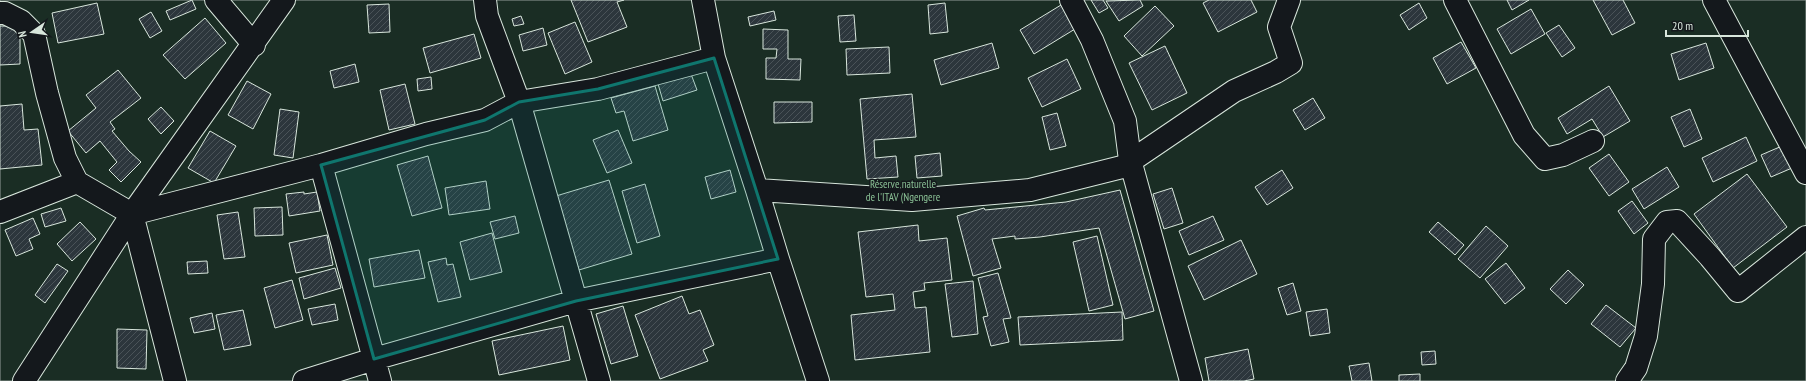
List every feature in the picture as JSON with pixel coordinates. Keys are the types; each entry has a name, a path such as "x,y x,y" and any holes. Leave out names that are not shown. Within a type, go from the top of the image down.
{"street":[{"path":"216,0 254,45"},
{"path":"24,381 132,214 254,45 284,0"},
{"path":"485,0 487,16 519,102 598,381"},
{"path":"704,0 714,58 758,190 778,259 818,381"},
{"path":"1071,0 1092,40 1125,121 1130,160 1191,381"},
{"path":"758,190 912,200 1030,190 1122,167 1130,160 1234,91 1276,72 1291,62 1279,27 1289,0"},
{"path":"1455,0 1524,135 1545,159 1563,155 1593,141"},
{"path":"1714,0 1806,173"},
{"path":"2,9 21,21 34,34 47,94 65,158 77,182 132,214 321,165 426,134 485,120 519,102 598,89 714,58"},
{"path":"321,165 380,381"},
{"path":"0,212 77,182"},
{"path":"132,214 175,381"},
{"path":"1627,381 1636,368 1646,336 1653,284 1654,239 1667,222 1677,221 1710,257 1738,291 1806,237"},
{"path":"304,381 374,359 576,301 778,259"}],"highlighted area":[{"path":"714,58 778,259 576,301 374,359 321,165 485,120 519,102 598,89"}],"green space":[{"name":"Réserve naturelle de l'ITAV (Ngengere","path":"0,0 1806,0 1806,381 0,381"}],"building":[{"path":"192,0 196,9 170,20 166,11"},
{"path":"571,0 624,0 617,2 627,27 588,42"},
{"path":"1091,0 1103,0 1108,8 1099,13"},
{"path":"1140,0 1143,6 1119,21 1106,1"},
{"path":"1209,0 1251,0 1257,12 1218,32 1203,3"},
{"path":"1507,0 1529,0 1512,10"},
{"path":"1593,0 1623,0 1635,23 1612,35"},
{"path":"97,3 104,34 58,43 52,13"},
{"path":"945,3 948,32 930,34 928,5"},
{"path":"1419,3 1427,18 1409,30 1400,15"},
{"path":"389,4 390,32 369,33 367,5"},
{"path":"1061,5 1075,29 1034,54 1020,30"},
{"path":"1155,6 1174,26 1142,56 1124,36"},
{"path":"1531,9 1545,34 1511,54 1497,29"},
{"path":"774,11 776,20 750,26 748,17"},
{"path":"151,12 162,31 150,38 139,19"},
{"path":"854,15 856,41 840,42 838,16"},
{"path":"521,16 524,24 514,26 512,19"},
{"path":"205,18 226,43 185,79 163,55"},
{"path":"575,22 592,62 565,74 548,33"},
{"path":"1559,25 1575,48 1562,57 1546,33"},
{"path":"0,26 20,26 20,64 0,65"},
{"path":"543,28 547,45 523,51 519,35"},
{"path":"763,29 788,30 788,59 801,59 800,80 766,79 766,58 776,58 777,49 763,49"},
{"path":"474,34 481,58 430,73 423,48"},
{"path":"1461,42 1476,68 1447,84 1433,58"},
{"path":"992,43 999,68 941,85 934,60"},
{"path":"1706,43 1714,68 1679,80 1671,54"},
{"path":"1165,46 1187,93 1152,110 1129,63"},
{"path":"889,47 890,73 847,75 846,49"},
{"path":"1067,59 1081,89 1042,107 1028,78"},
{"path":"355,64 359,82 334,88 330,71"},
{"path":"118,70 141,98 110,122 115,129 112,131 129,151 141,162 121,182 109,170 117,162 100,141 86,153 68,131 96,108 86,95"},
{"path":"691,74 697,90 663,101 658,84"},
{"path":"431,77 432,89 418,91 417,79"},
{"path":"247,81 271,94 253,129 228,115"},
{"path":"405,84 415,124 389,130 380,90"},
{"path":"655,86 668,130 633,141 624,111 616,113 611,98"},
{"path":"1609,86 1630,121 1603,137 1592,119 1567,134 1558,118"},
{"path":"912,94 916,137 874,140 875,158 896,156 898,177 867,179 860,99"},
{"path":"1313,98 1325,118 1305,130 1293,110"},
{"path":"774,102 812,102 812,122 774,123"},
{"path":"22,104 24,130 38,129 42,165 0,169 0,106"},
{"path":"161,107 174,121 161,134 148,119"},
{"path":"280,109 299,112 293,158 274,155"},
{"path":"1690,109 1702,139 1684,147 1671,117"},
{"path":"1057,113 1066,146 1050,150 1042,117"},
{"path":"618,130 632,163 607,173 593,140"},
{"path":"210,131 236,146 214,183 188,168"},
{"path":"1746,137 1757,161 1713,182 1702,158"},
{"path":"1782,146 1792,168 1771,177 1761,155"},
{"path":"940,153 942,176 917,178 915,156"},
{"path":"1609,154 1629,182 1609,196 1589,168"},
{"path":"428,156 442,208 412,216 397,165"},
{"path":"1667,167 1679,187 1644,209 1632,189"},
{"path":"730,170 736,192 711,199 705,177"},
{"path":"1282,170 1293,188 1267,205 1255,187"},
{"path":"1747,174 1787,227 1733,268 1694,214"},
{"path":"609,180 632,254 579,270 556,196"},
{"path":"486,181 490,209 449,215 445,188"},
{"path":"645,184 660,236 637,243 622,191"},
{"path":"1172,188 1183,223 1164,229 1153,194"},
{"path":"1120,190 1154,311 1125,319 1099,228 1040,237 1015,239 1015,236 992,239 1001,268 973,276 957,216 984,208 985,210 1066,202"},
{"path":"304,192 304,194 317,192 320,211 289,216 286,194"},
{"path":"1632,201 1648,223 1634,234 1618,211"},
{"path":"282,207 283,235 255,236 254,208"},
{"path":"61,208 66,221 45,227 41,214"},
{"path":"238,212 245,257 224,259 217,215"},
{"path":"515,216 519,233 495,239 490,222"},
{"path":"1213,216 1224,240 1189,255 1179,231"},
{"path":"33,218 40,234 29,239 33,249 16,256 5,230"},
{"path":"80,222 96,239 72,261 57,244"},
{"path":"1438,222 1464,245 1455,255 1429,232"},
{"path":"918,225 919,241 947,238 952,280 924,283 925,290 913,292 915,308 926,307 930,352 855,360 851,315 895,310 893,294 866,297 858,232"},
{"path":"1486,226 1508,246 1480,278 1458,259"},
{"path":"492,233 502,272 470,280 460,242"},
{"path":"327,235 333,265 296,273 289,243"},
{"path":"1097,236 1113,305 1089,311 1073,242"},
{"path":"1241,240 1257,274 1204,300 1188,266"},
{"path":"419,250 425,278 374,287 369,259"},
{"path":"446,258 447,265 453,264 461,297 438,302 428,262"},
{"path":"207,261 208,273 188,274 187,262"},
{"path":"1506,263 1525,288 1505,304 1485,279"},
{"path":"57,264 68,271 45,303 35,295"},
{"path":"335,268 341,288 304,299 299,278"},
{"path":"1568,270 1584,285 1566,304 1550,289"},
{"path":"998,273 1011,318 1003,319 1009,342 991,346 983,317 988,316 978,278"},
{"path":"292,280 303,320 275,328 264,288"},
{"path":"973,281 978,334 952,337 945,284"},
{"path":"1293,283 1301,311 1287,315 1278,288"},
{"path":"682,296 689,314 700,310 714,345 703,350 708,361 660,379 635,315"},
{"path":"335,304 338,320 312,325 308,309"},
{"path":"1606,305 1636,328 1620,347 1591,324"},
{"path":"623,306 638,356 611,364 596,314"},
{"path":"1327,309 1330,333 1310,336 1306,312"},
{"path":"243,310 251,345 224,350 216,315"},
{"path":"1122,312 1123,340 1020,345 1018,317"},
{"path":"212,313 215,329 194,333 190,318"},
{"path":"563,326 570,360 499,375 492,341"},
{"path":"117,329 147,330 146,369 117,368"},
{"path":"1248,349 1254,379 1244,381 1209,381 1205,358"},
{"path":"1435,351 1436,364 1422,365 1421,352"},
{"path":"1369,363 1372,381 1352,381 1349,366"},
{"path":"1420,374 1420,381 1399,381 1399,375"}]}
